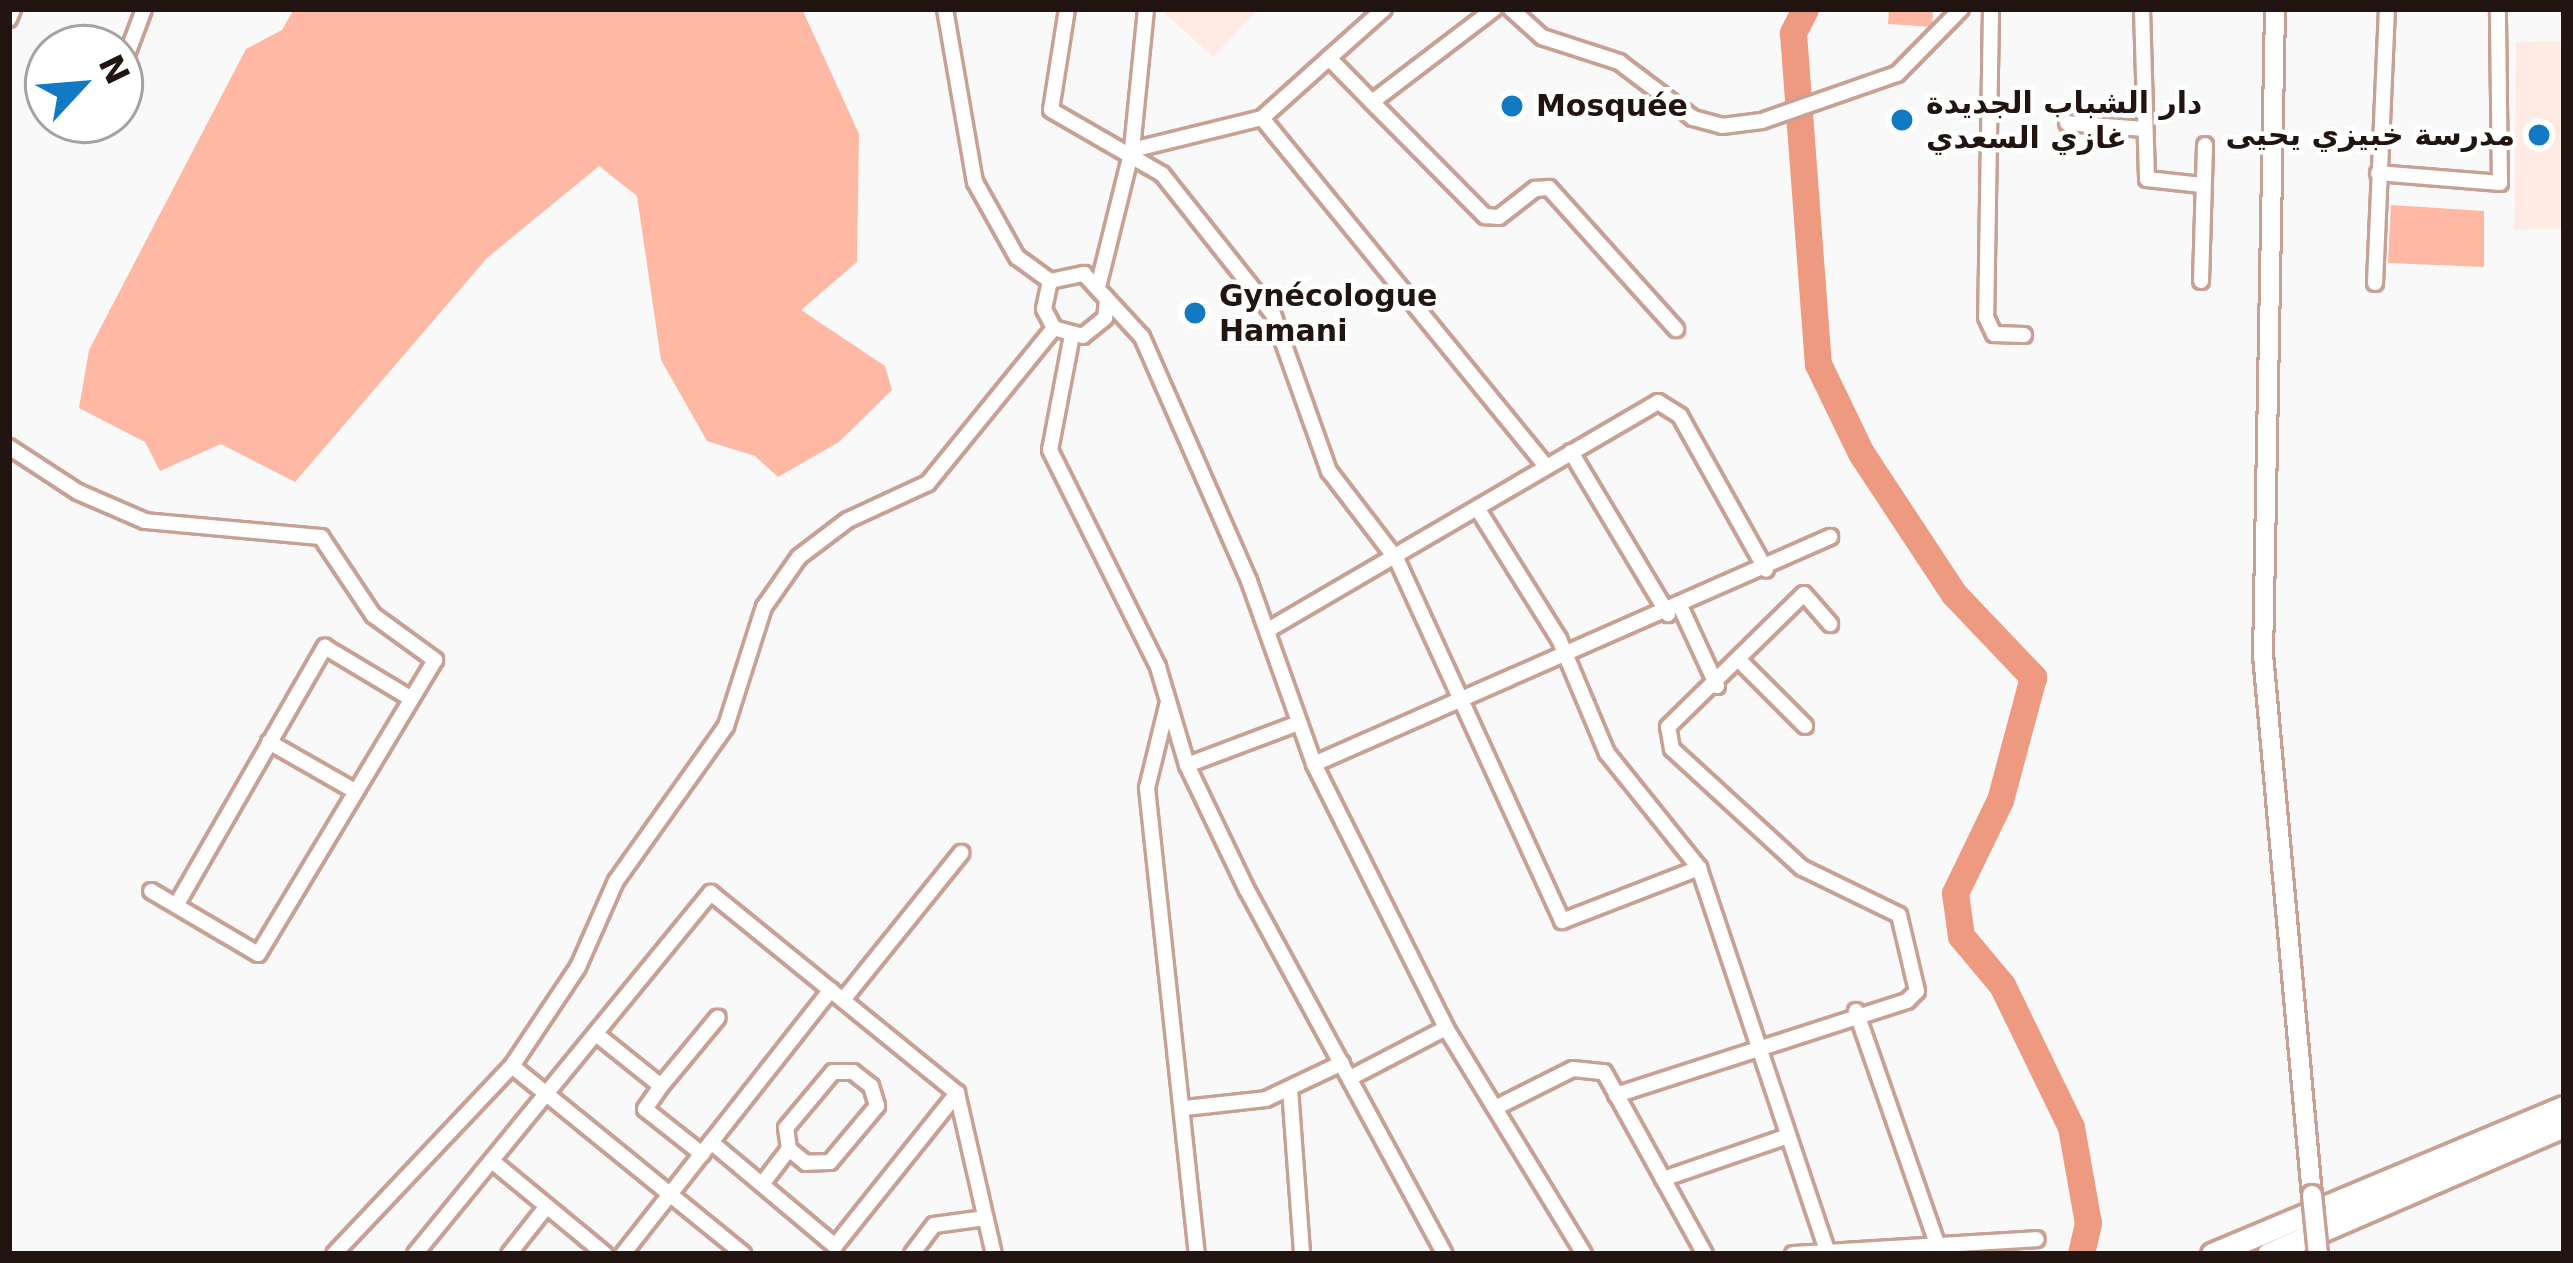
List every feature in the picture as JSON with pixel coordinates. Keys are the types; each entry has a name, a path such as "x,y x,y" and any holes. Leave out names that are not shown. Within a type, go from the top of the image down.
{"main road":[{"path":"2275,9 2263,655 2318,1254"},
{"path":"2212,1254 2564,1106"},
{"path":"2268,1254 2564,1126"}],"street":[{"path":"9,19 13,9"},
{"path":"945,9 975,182 1017,257 1050,281"},
{"path":"1067,9 1051,110 1132,150 1162,174 1273,314 1329,470 1397,560 1467,698 1562,920 1699,868"},
{"path":"1146,9 1132,150 1099,283 1107,299 1142,337 1268,630 1314,764 1446,1028 1584,1254"},
{"path":"1132,150 1262,118 1384,9"},
{"path":"1372,102 1494,9"},
{"path":"1510,9 1542,37 1636,72 1693,118 1722,126 1762,121 1897,74 1958,10"},
{"path":"1991,9 1986,317 1994,334 2024,335"},
{"path":"2141,9 2147,179 2202,185"},
{"path":"2375,283 2387,9"},
{"path":"2378,173 2500,183 2498,9"},
{"path":"1329,58 1485,217 1499,218 1535,188 1549,188 1676,329"},
{"path":"1262,118 1546,466"},
{"path":"2067,123 2144,129"},
{"path":"2201,280 2205,145"},
{"path":"1050,281 1067,272 1099,283"},
{"path":"1050,281 1044,309 1054,328 1072,335 1099,326 1107,299"},
{"path":"334,1254 512,1066 578,967 616,881 726,726 750,643 779,583 821,536 928,483 1054,328"},
{"path":"1072,335 1050,450 1168,702 1187,765 1445,1254"},
{"path":"1268,630 1397,560 1658,402 1670,405 1766,569"},
{"path":"9,447 78,492 145,521 321,537 374,615 435,660 258,954 151,891"},
{"path":"1571,452 1675,611 1717,686"},
{"path":"1479,511 1567,656 1607,753 1699,868 1827,1250"},
{"path":"1314,764 1675,611 1830,537"},
{"path":"1616,1095 1856,1011 1907,1001 1917,992 1899,915 1802,868 1672,748 1668,727 1717,686 1804,594 1830,624"},
{"path":"177,904 326,647 410,698"},
{"path":"1740,661 1804,726"},
{"path":"1168,702 1147,788 1185,1108 1197,1254"},
{"path":"1187,765 1299,723"},
{"path":"269,742 353,790"},
{"path":"623,1254 706,1148 961,853"},
{"path":"415,1254 711,893 957,1093 994,1254"},
{"path":"1856,1011 1938,1246"},
{"path":"718,1017 645,1109 763,1183 837,1251 957,1093"},
{"path":"1185,1108 1290,1089 1446,1028"},
{"path":"596,1034 661,1086"},
{"path":"512,1066 743,1254"},
{"path":"1495,1108 1592,1066 1616,1095 1705,1254"},
{"path":"763,1183 789,1150 786,1128 833,1072 853,1072 871,1086 877,1106 830,1162 806,1163 789,1150"},
{"path":"1290,1089 1302,1254"},
{"path":"1663,1179 1788,1136"},
{"path":"492,1161 604,1254"},
{"path":"509,1254 547,1207"},
{"path":"912,1254 934,1225 986,1218"},
{"path":"1793,1254 2038,1239"}],"shaded area":[{"path":"294,9 802,9 859,134 857,262 801,310 885,366 892,390 839,442 778,477 755,456 707,441 661,360 637,196 599,166 487,258 295,482 221,444 160,471 145,442 79,408 89,350 246,49 282,30"},
{"path":"1160,9 1259,9 1213,57"},
{"path":"1889,9 1933,9 1932,27 1888,24"},
{"name":"مدرسة خبيزي يحيى","path":"2516,41 2564,42 2564,229 2514,230"},
{"path":"2391,205 2484,211 2484,267 2388,263"}],"waterway":[{"path":"1805,9 1793,33 1818,364 1861,453 1954,594 2033,677 2000,800 1955,893 1961,936 2002,985 2071,1127 2088,1223 2081,1254"}],"place":[{"name":"Mosquée","path":"1512,106"},
{"name":"دار الشباب الجديدة غازي السعدي","path":"1902,120"},
{"name":"مدرسة خبيزي يحيى","path":"2539,135"},
{"name":"Gynécologue Hamani","path":"1195,313"}]}
